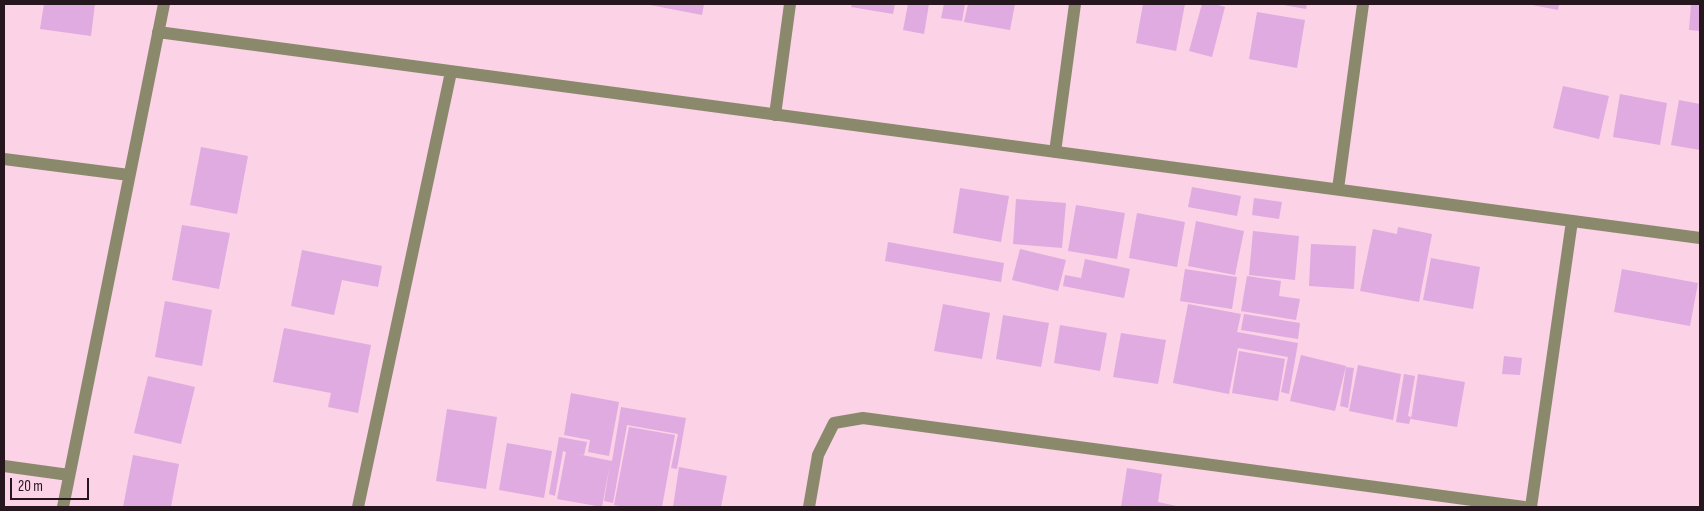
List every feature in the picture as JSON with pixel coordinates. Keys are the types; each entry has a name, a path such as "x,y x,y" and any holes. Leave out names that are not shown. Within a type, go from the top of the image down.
{"street":[{"path":"63,507 164,4"},
{"path":"775,114 790,4"},
{"path":"1055,152 1075,4"},
{"path":"1338,190 1363,4"},
{"path":"158,32 1700,238"},
{"path":"358,507 451,72"},
{"path":"4,159 129,176"},
{"path":"1531,507 1572,221"},
{"path":"808,507 818,455 834,424 863,418 1524,507"},
{"path":"4,466 70,475"}],"building":[{"path":"44,4 95,4 91,36 40,29"},
{"path":"651,4 704,4 702,15"},
{"path":"852,4 895,4 893,14 851,7"},
{"path":"908,4 929,4 924,34 903,30"},
{"path":"944,4 965,4 962,21 941,18"},
{"path":"968,4 1015,4 1010,30 964,22"},
{"path":"1143,4 1185,4 1176,51 1136,43"},
{"path":"1202,4 1215,4 1225,7 1212,57 1189,51"},
{"path":"1278,4 1307,4 1306,9"},
{"path":"1527,4 1559,4 1558,10"},
{"path":"1691,4 1700,4 1700,31 1689,30"},
{"path":"1257,12 1305,20 1297,68 1249,59"},
{"path":"1563,86 1609,96 1599,139 1553,128"},
{"path":"1620,94 1667,103 1660,145 1613,137"},
{"path":"1679,100 1700,104 1700,150 1671,145"},
{"path":"201,147 248,156 237,214 190,205"},
{"path":"1192,187 1241,196 1237,216 1188,207"},
{"path":"960,188 1009,196 1001,242 953,233"},
{"path":"1254,198 1282,202 1279,219 1252,215"},
{"path":"1016,199 1066,203 1062,248 1013,244"},
{"path":"1076,205 1125,213 1117,259 1068,251"},
{"path":"1137,213 1185,222 1177,267 1129,258"},
{"path":"1196,221 1244,231 1235,275 1188,266"},
{"path":"182,225 230,233 219,289 172,280"},
{"path":"1398,227 1432,234 1419,302 1360,291 1373,229 1397,234"},
{"path":"1253,231 1299,236 1295,280 1249,275"},
{"path":"888,242 1004,263 1001,282 885,261"},
{"path":"1311,244 1356,246 1354,289 1309,286"},
{"path":"1020,249 1066,260 1058,291 1012,280"},
{"path":"302,250 382,266 378,287 342,280 334,315 291,306"},
{"path":"1431,258 1480,267 1473,309 1423,300"},
{"path":"1085,259 1130,269 1124,298 1063,286 1065,275 1081,278"},
{"path":"1185,269 1237,277 1232,309 1180,301"},
{"path":"1622,269 1698,283 1690,326 1614,312"},
{"path":"1247,276 1281,281 1279,296 1300,299 1296,320 1241,311"},
{"path":"165,301 212,310 202,366 155,357"},
{"path":"943,304 990,313 982,359 934,351"},
{"path":"1188,304 1241,314 1237,332 1298,343 1289,394 1281,392 1288,357 1238,348 1229,394 1173,383"},
{"path":"1244,314 1300,323 1298,339 1241,330"},
{"path":"1003,315 1049,323 1041,367 996,359"},
{"path":"1060,325 1107,333 1100,371 1054,363"},
{"path":"284,328 371,345 358,413 328,407 331,393 273,382"},
{"path":"1121,333 1166,340 1158,384 1113,377"},
{"path":"1239,351 1285,359 1278,401 1232,393"},
{"path":"1301,355 1346,366 1335,411 1290,401"},
{"path":"1504,356 1522,358 1520,375 1502,374"},
{"path":"1358,365 1401,374 1393,420 1349,411"},
{"path":"1346,367 1354,368 1348,408 1340,406"},
{"path":"1404,374 1415,376 1408,416 1411,417 1409,424 1396,422"},
{"path":"1418,374 1465,382 1457,427 1411,419"},
{"path":"148,376 195,387 181,444 134,433"},
{"path":"571,393 619,402 609,456 588,452 590,440 564,435"},
{"path":"621,407 686,418 677,469 671,468 678,434 627,425 613,503 604,501 610,464 602,507 557,499 566,452 563,451 555,496 549,494 559,437 587,442 584,455 577,454 612,461"},
{"path":"447,409 497,417 486,489 436,481"},
{"path":"629,427 675,435 662,507 624,507 614,505"},
{"path":"507,443 552,451 544,498 499,490"},
{"path":"133,455 179,464 171,507 123,507"},
{"path":"679,467 727,476 721,507 673,507"},
{"path":"1127,468 1162,474 1158,502 1181,507 1121,507"}]}
